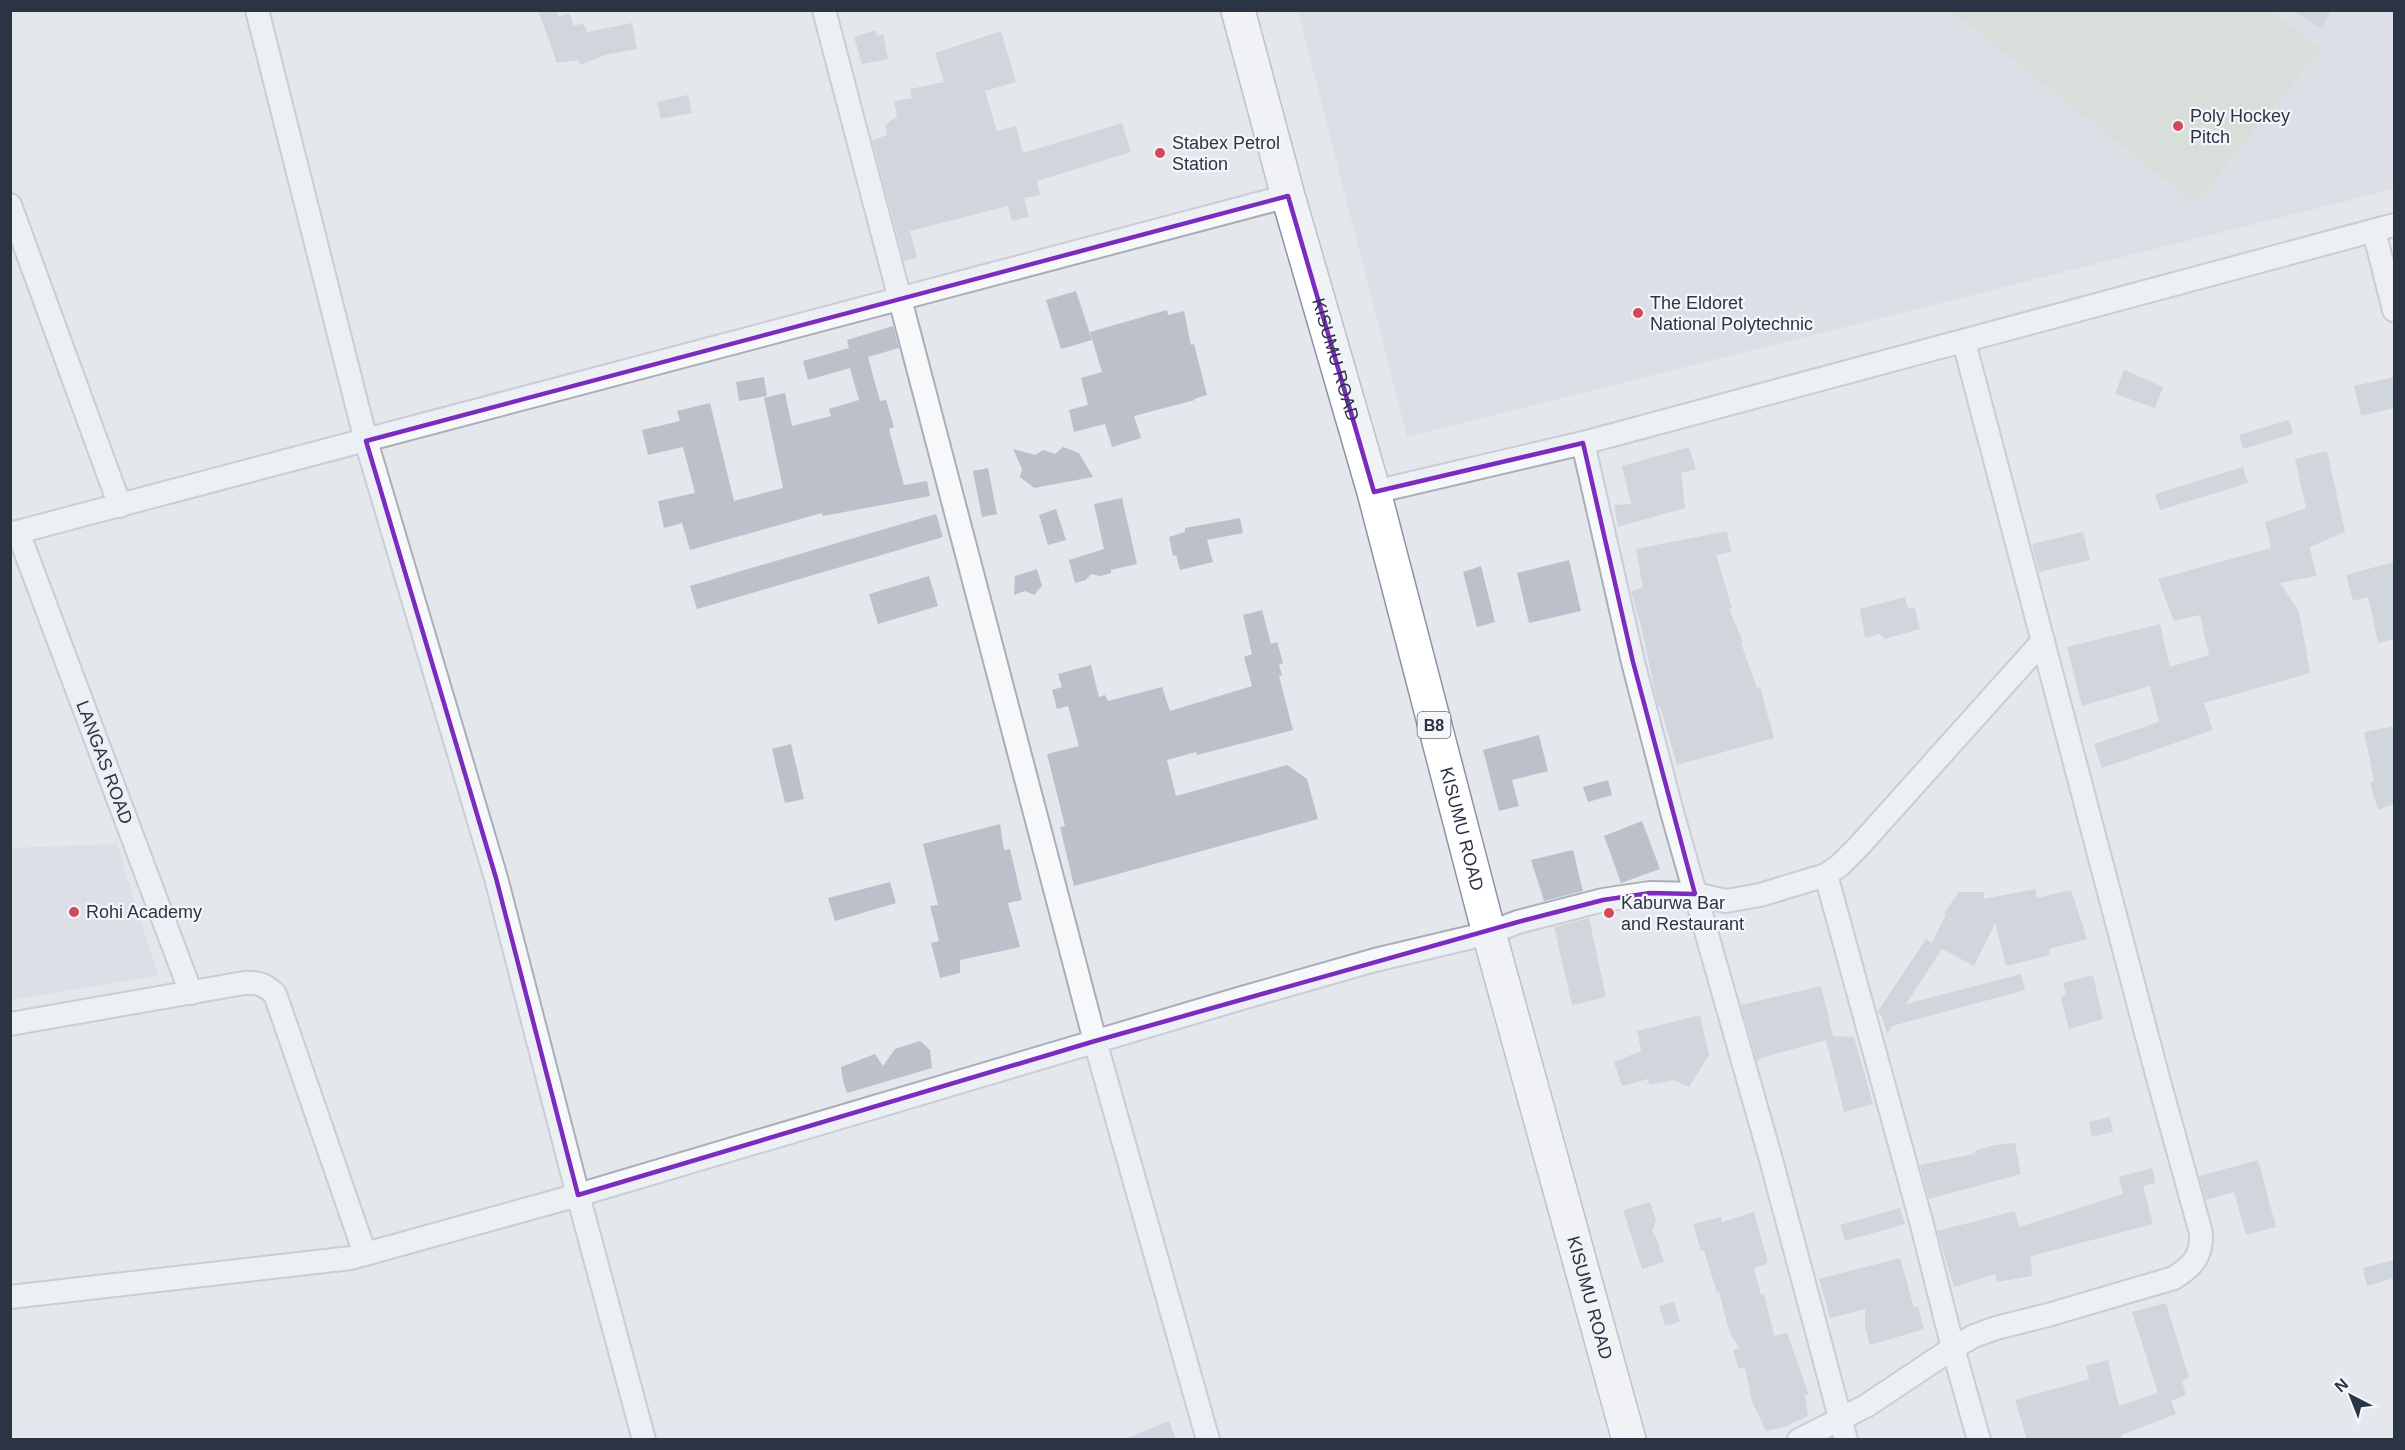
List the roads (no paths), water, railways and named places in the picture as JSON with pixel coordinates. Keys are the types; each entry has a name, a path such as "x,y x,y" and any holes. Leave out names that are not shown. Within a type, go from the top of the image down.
{"highway":[{"name":"KISUMU ROAD","path":"1238,10 1288,196 1374,492 1488,933 1629,1440"}],"street":[{"path":"257,10 366,441 496,878 644,1440"},
{"path":"824,10 971,564 996,670 1048,855 1095,1041 1208,1440"},
{"path":"14,533 1288,196"},
{"path":"10,205 18,249 120,506"},
{"path":"1374,492 1583,442 2384,228 2394,310"},
{"path":"1799,1440 1842,1429 1895,1388 1953,1348 1996,1328 2174,1278 2190,1267 2199,1256 2202,1245 2201,1233 1964,342"},
{"path":"1583,442 1633,662 1695,894 1770,1156 1842,1429"},
{"name":"LANGAS ROAD","path":"14,533 190,993"},
{"path":"10,1297 351,1258 578,1195 1375,960 1488,933 1518,922 1603,900 1650,893 1695,894 1726,901 1744,899 1826,875 1860,845 2043,641"},
{"path":"1826,875 1979,1440"},
{"path":"10,1024 257,982 266,986 275,994 365,1254"}],"place":[{"name":"Poly Hockey Pitch","path":"2178,126"},
{"name":"Stabex Petrol Station","path":"1160,153"},
{"name":"The Eldoret National Polytechnic","path":"1638,313"},
{"name":"Rohi Academy","path":"74,912"},
{"name":"Kaburwa Bar and Restaurant","path":"1609,913"}]}
